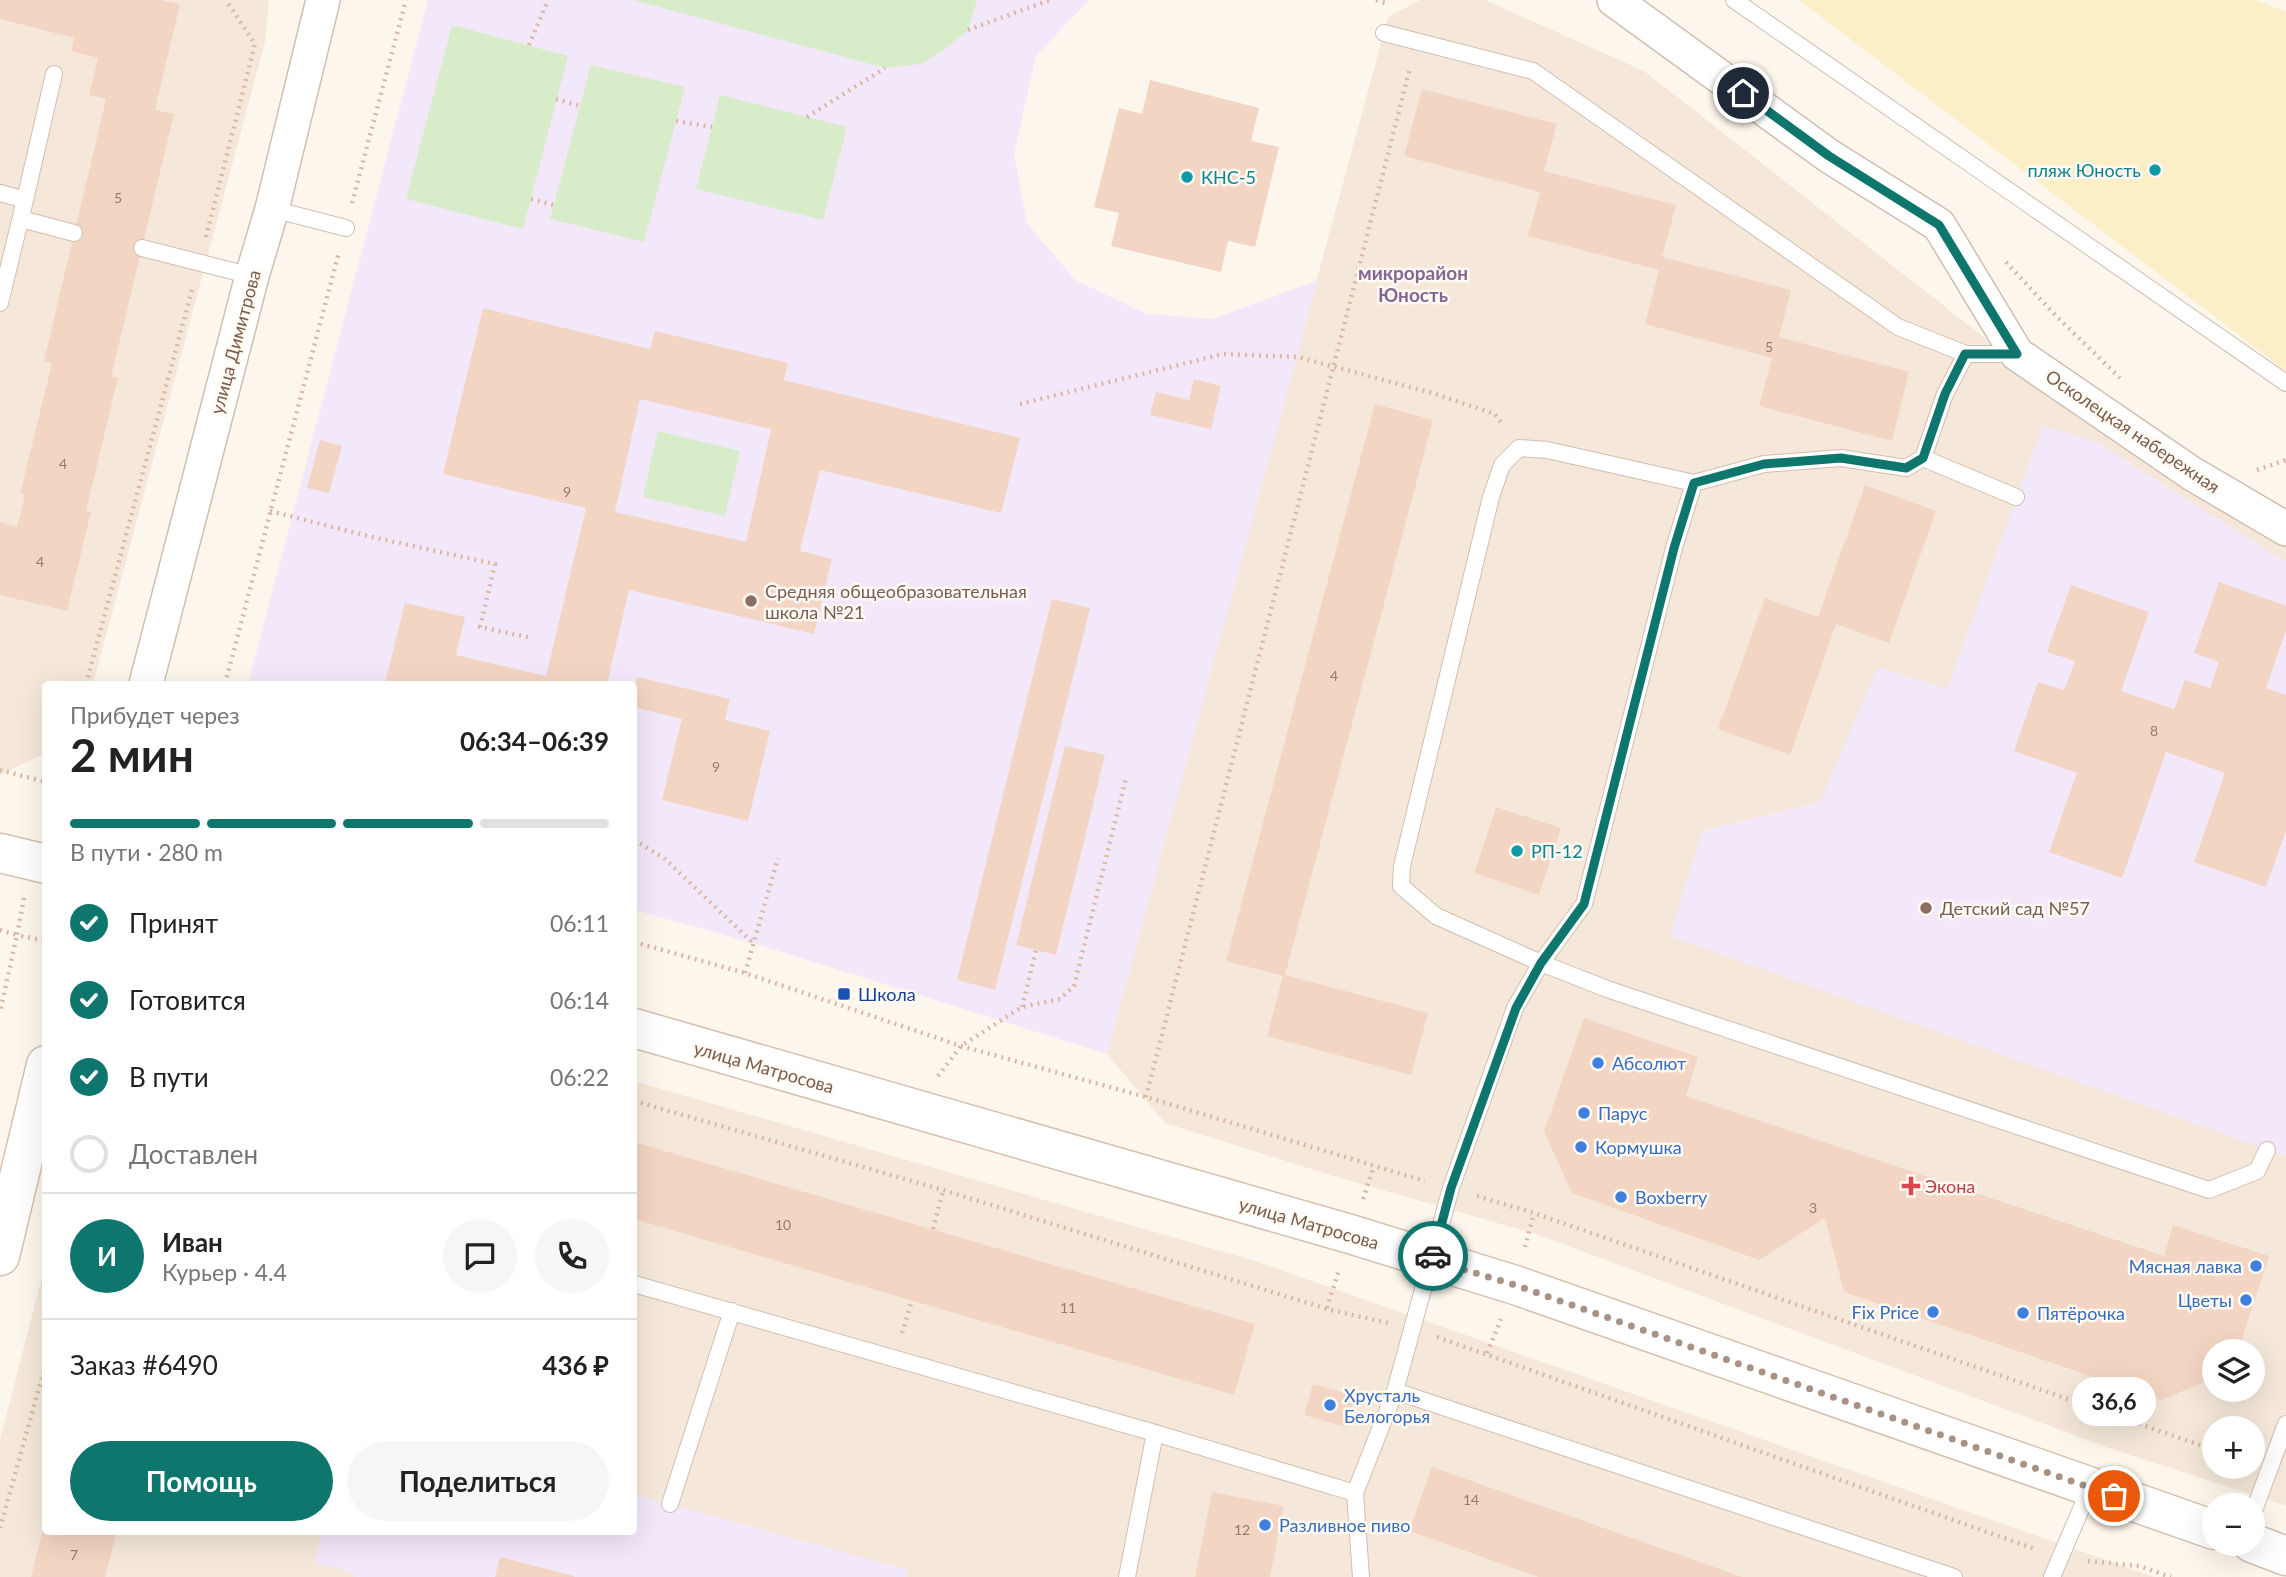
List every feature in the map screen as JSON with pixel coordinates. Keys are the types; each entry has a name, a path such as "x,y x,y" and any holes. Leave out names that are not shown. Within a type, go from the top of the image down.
{"main road":[{"path":"0,853 42,863"},
{"name":"улица Матросова","path":"637,1029 1541,1294 2202,1526"},
{"path":"0,1256 37,1140 42,1098"},
{"path":"2265,1548 2286,1556"}],"street":[{"name":"улица Димитрова","path":"147,681 252,276 272,209 323,0"},
{"name":"Осколецкая набережная","path":"1614,0 1829,156 1939,225 2017,354 2191,473 2286,528"}],"lane":[{"path":"1734,0 2286,383"},
{"path":"1384,33 1533,71 1898,327 1965,354 2017,354"},
{"path":"0,303 54,74"},
{"path":"0,194 25,200"},
{"path":"272,209 346,228"},
{"path":"21,219 74,233"},
{"path":"142,248 252,276"},
{"path":"1965,354 1945,394 1923,458 1906,468 1841,458 1764,464 1694,483 1547,450 1519,448 1502,465 1492,497 1402,866 1402,886 1436,916 1607,989 2209,1190 2258,1171 2267,1150"},
{"path":"1923,458 2016,497"},
{"path":"1361,1577 1355,1493 1395,1391 1451,1188 1516,1008 1541,963 1584,904 1674,548 1694,483"},
{"path":"637,1285 1355,1493"},
{"path":"670,1504 732,1311"},
{"path":"1395,1391 1954,1577"},
{"path":"2260,1493 2286,1424"},
{"path":"1127,1577 1154,1433"},
{"path":"2052,1577 2090,1488"}],"path":[{"path":"87,681 200,262 255,44 226,0"},
{"path":"226,681 406,0"},
{"path":"529,46 548,0"},
{"path":"968,30 1051,0"},
{"path":"1146,1097 1417,42 1390,5 1376,0"},
{"path":"807,117 884,68"},
{"path":"556,99 580,106"},
{"path":"676,121 712,127"},
{"path":"531,199 553,205"},
{"path":"2000,255 2055,315 2129,384"},
{"path":"1020,404 1223,354 1298,357 1432,393 1495,414 1519,448"},
{"path":"2253,471 2286,460"},
{"path":"270,511 495,564 480,627 533,638"},
{"path":"0,771 42,781"},
{"path":"912,1110 961,1046 1022,1007 1060,999 1074,986 1126,778"},
{"path":"637,842 664,858 753,943"},
{"path":"745,973 778,858"},
{"path":"0,930 18,934 0,1012"},
{"path":"1022,1007 1036,950"},
{"path":"933,1229 943,1190"},
{"path":"0,1528 42,1377"}],"shaded area":[{"path":"0,0 269,0 265,42 94,681 42,681 42,754 0,775"},
{"name":"Средняя общеобразовательная школа №21","path":"428,0 1089,0 1036,56 1014,154 1027,223 1075,280 1147,314 1213,319 1318,280 1107,1054 753,943 637,911 637,681 249,681"},
{"name":"микрорайон Юность","path":"1420,0 1485,0 1644,71 2087,418 2286,544 2286,1506 2265,1499 2265,1493 2246,1493 2204,1479 2265,1479 2265,1416 2202,1416 2202,1478 2106,1447 1539,1235 1330,1175 1165,1123 1107,1054 1388,17"},
{"path":"2043,425 2098,443 2286,562 2286,1156 1670,936 1702,831 1820,802 1878,667 1947,689"},
{"path":"637,1082 1255,1261 2154,1577 0,1577 0,1440 42,1277 42,1535 637,1535"},
{"path":"637,1495 908,1570 906,1577 356,1577 347,1571 314,1563 321,1535 637,1535"}],"green space":[{"path":"633,0 977,0 968,30 946,48 921,64 885,68"},
{"path":"452,25 568,56 523,229 406,199"},
{"path":"591,65 685,87 644,242 550,219"},
{"path":"720,95 847,127 823,220 696,189"},
{"path":"658,431 740,451 725,516 643,497"}],"sand":[{"name":"пляж Юность","path":"1799,0 2256,0 2286,12 2286,371"}],"building":[{"path":"0,0 161,0 180,4 155,110 174,114 111,377 118,378 86,511 91,512 67,611 0,595 0,522 17,527 25,495 20,494 52,363 44,361 106,99 89,95 98,58 71,51 74,38 0,19"},
{"name":"КНС-5","path":"1150,80 1259,108 1251,141 1279,147 1255,247 1228,241 1221,272 1111,246 1119,213 1094,207 1119,108 1142,114"},
{"path":"1422,89 1557,124 1544,171 1676,205 1662,257 1791,290 1779,337 1909,372 1892,441 1759,406 1772,358 1645,324 1659,270 1528,236 1540,192 1404,156"},
{"path":"483,308 650,349 655,331 788,363 784,380 1020,438 1001,513 820,470 800,551 832,559 814,634 629,590 608,681 386,681 405,603 465,617 456,655 546,676 586,508 443,474","holes":["640,399 771,429 746,542 615,512"]},
{"path":"1194,379 1221,386 1211,429 1150,415 1156,392 1189,400"},
{"path":"1375,404 1433,420 1285,975 1428,1013 1411,1075 1267,1036 1283,976 1226,961"},
{"path":"320,440 342,446 329,493 307,488"},
{"path":"1865,485 1936,511 1889,643 1836,624 1790,755 1718,729 1765,598 1818,617"},
{"path":"2219,582 2286,606 2286,630 2266,688 2286,695 2286,831 2266,887 2194,862 2225,773 2166,752 2122,878 2049,852 2077,773 2014,751 2038,682 2064,690 2075,661 2047,652 2071,585 2149,612 2121,691 2174,709 2185,680 2210,688 2219,662 2194,653"},
{"path":"1052,599 1090,608 995,990 957,980"},
{"path":"637,677 730,699 725,720 770,731 748,821 662,800 682,719 637,708"},
{"path":"1065,746 1105,755 1056,955 1016,945"},
{"name":"РП-12","path":"1496,807 1561,828 1539,895 1474,873"},
{"path":"1584,1018 1698,1057 1686,1096 2164,1256 2173,1225 2269,1256 2242,1339 2202,1339 2202,1383 2161,1400 1844,1292 1825,1218 1759,1260 1572,1193 1544,1131"},
{"path":"637,1143 1255,1324 1234,1395 637,1220"},
{"name":"Хрусталь Белогорья","path":"1313,1384 1355,1396 1346,1427 1304,1415"},
{"path":"1432,1467 1742,1577 1539,1577 1409,1531"},
{"path":"1212,1492 1284,1506 1270,1577 1195,1577"},
{"path":"42,1533 116,1535 105,1577 31,1577"},
{"path":"500,1557 574,1576 574,1577 495,1577"}],"way so far":[{"path":"1433,1256 1432,1260 1515,1285 2114,1496"}],"place":[{"name":"пляж Юность","path":"2155,170"},
{"name":"КНС-5","path":"1187,177"},
{"name":"Средняя общеобразовательная школа №21","path":"751,601"},
{"name":"РП-12","path":"1517,851"},
{"name":"Детский сад №57","path":"1926,908"},
{"name":"Школа","path":"844,994"},
{"name":"Абсолют","path":"1598,1063"},
{"name":"Парус","path":"1584,1113"},
{"name":"Кормушка","path":"1581,1147"},
{"name":"Экона","path":"1911,1186"},
{"name":"Boxberry","path":"1621,1197"},
{"name":"Мясная лавка","path":"2256,1266"},
{"name":"Цветы","path":"2246,1300"},
{"name":"Fix Price","path":"1933,1312"},
{"name":"Пятёрочка","path":"2023,1313"},
{"name":"Хрусталь Белогорья","path":"1330,1405"},
{"name":"36,6","path":"2114,1496"},
{"name":"Разливное пиво","path":"1265,1525"}],"district":[{"name":"микрорайон Юность","path":"1413,283"}],"route":[{"path":"1433,1256 1451,1188 1516,1008 1541,963 1584,904 1674,548 1694,483 1764,464 1841,458 1906,468 1923,458 1945,394 1965,354 2017,354 1939,225 1829,156 1743,93"}]}
